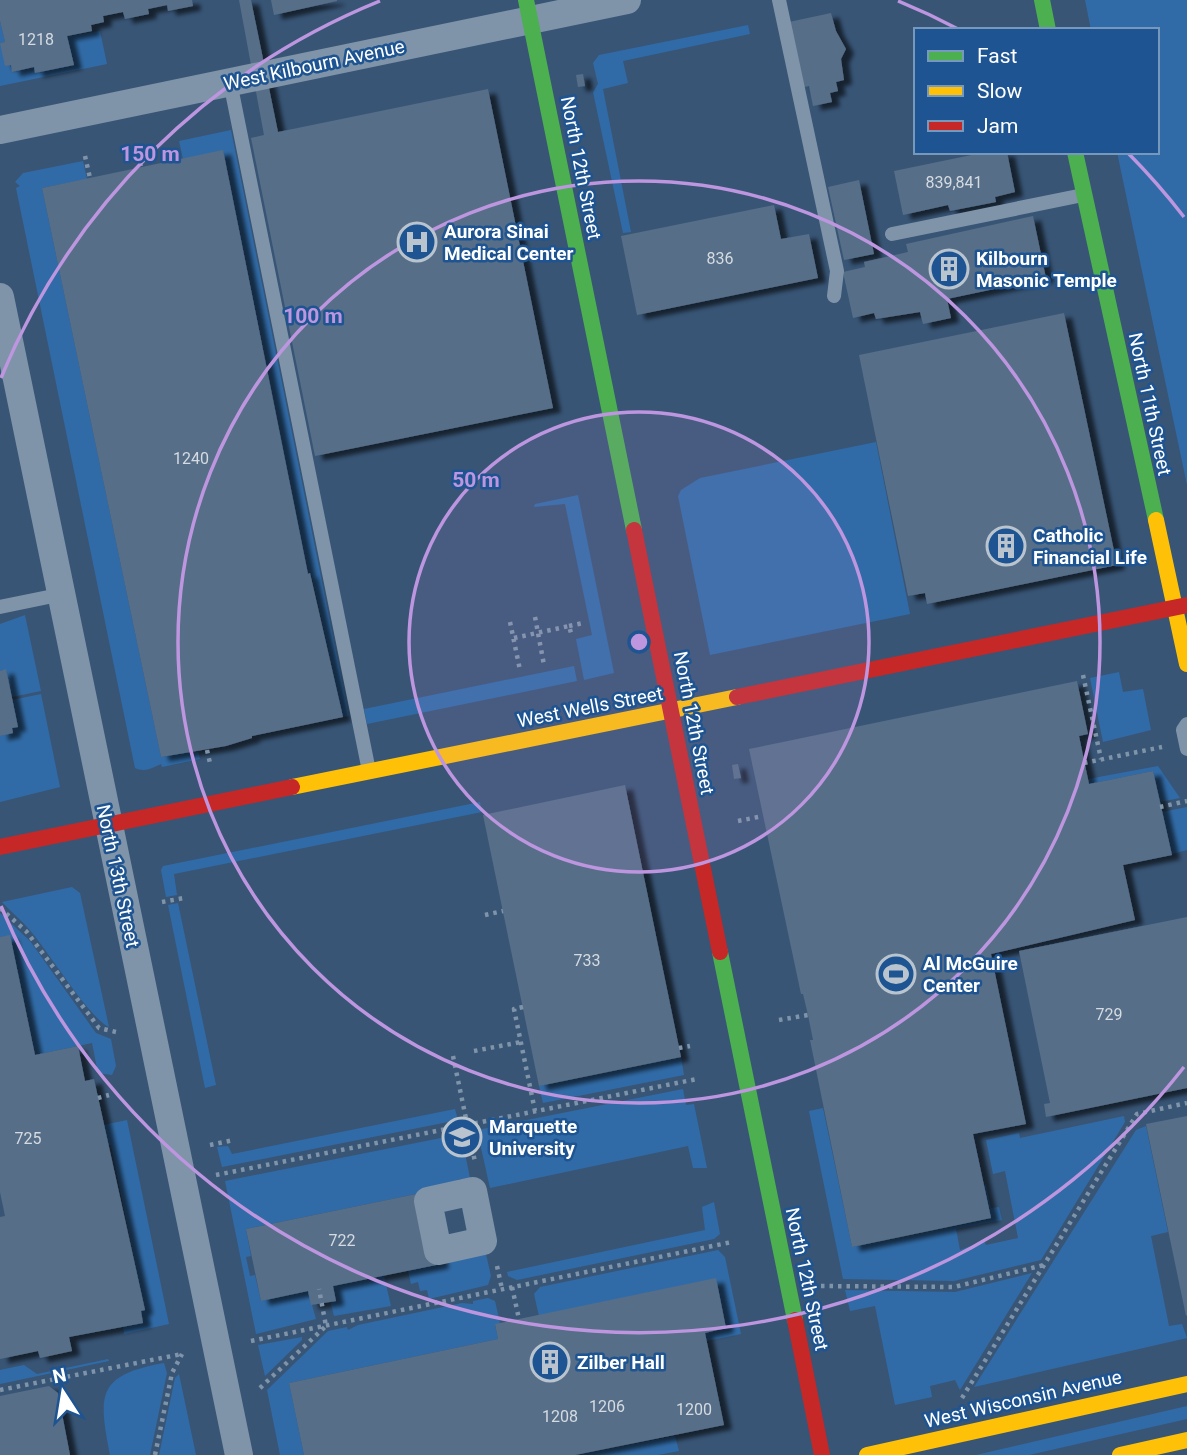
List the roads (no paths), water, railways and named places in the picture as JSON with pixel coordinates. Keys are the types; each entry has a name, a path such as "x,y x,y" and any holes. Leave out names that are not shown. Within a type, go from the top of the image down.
{"street":[{"name":"West Kilbourn Avenue","path":"0,130 230,82 528,10 627,0"},
{"path":"1042,0 1048,28"},
{"name":"North 12th Street","path":"528,10 822,1455"},
{"name":"North 11th Street","path":"1075,154 1181,606 1187,664"},
{"name":"North 13th Street","path":"0,297 239,1455"},
{"name":"West Wells Street","path":"0,847 1181,606"},
{"name":"West Wisconsin Avenue","path":"867,1455 1187,1384"},
{"path":"1120,1455 1187,1442"}],"lane":[{"path":"779,0 837,271 834,296"},
{"path":"230,82 370,772"},
{"path":"892,234 1084,195"},
{"path":"0,607 63,594"},
{"path":"1187,724 1183,730 1187,749"}],"place":[{"name":"Aurora Sinai Medical Center","path":"417,242"},
{"name":"Kilbourn Masonic Temple","path":"949,269"},
{"name":"Catholic Financial Life","path":"1006,546"},
{"name":"Al McGuire Center","path":"896,974"},
{"name":"Marquette University","path":"462,1137"},
{"name":"Zilber Hall","path":"550,1362"}]}
